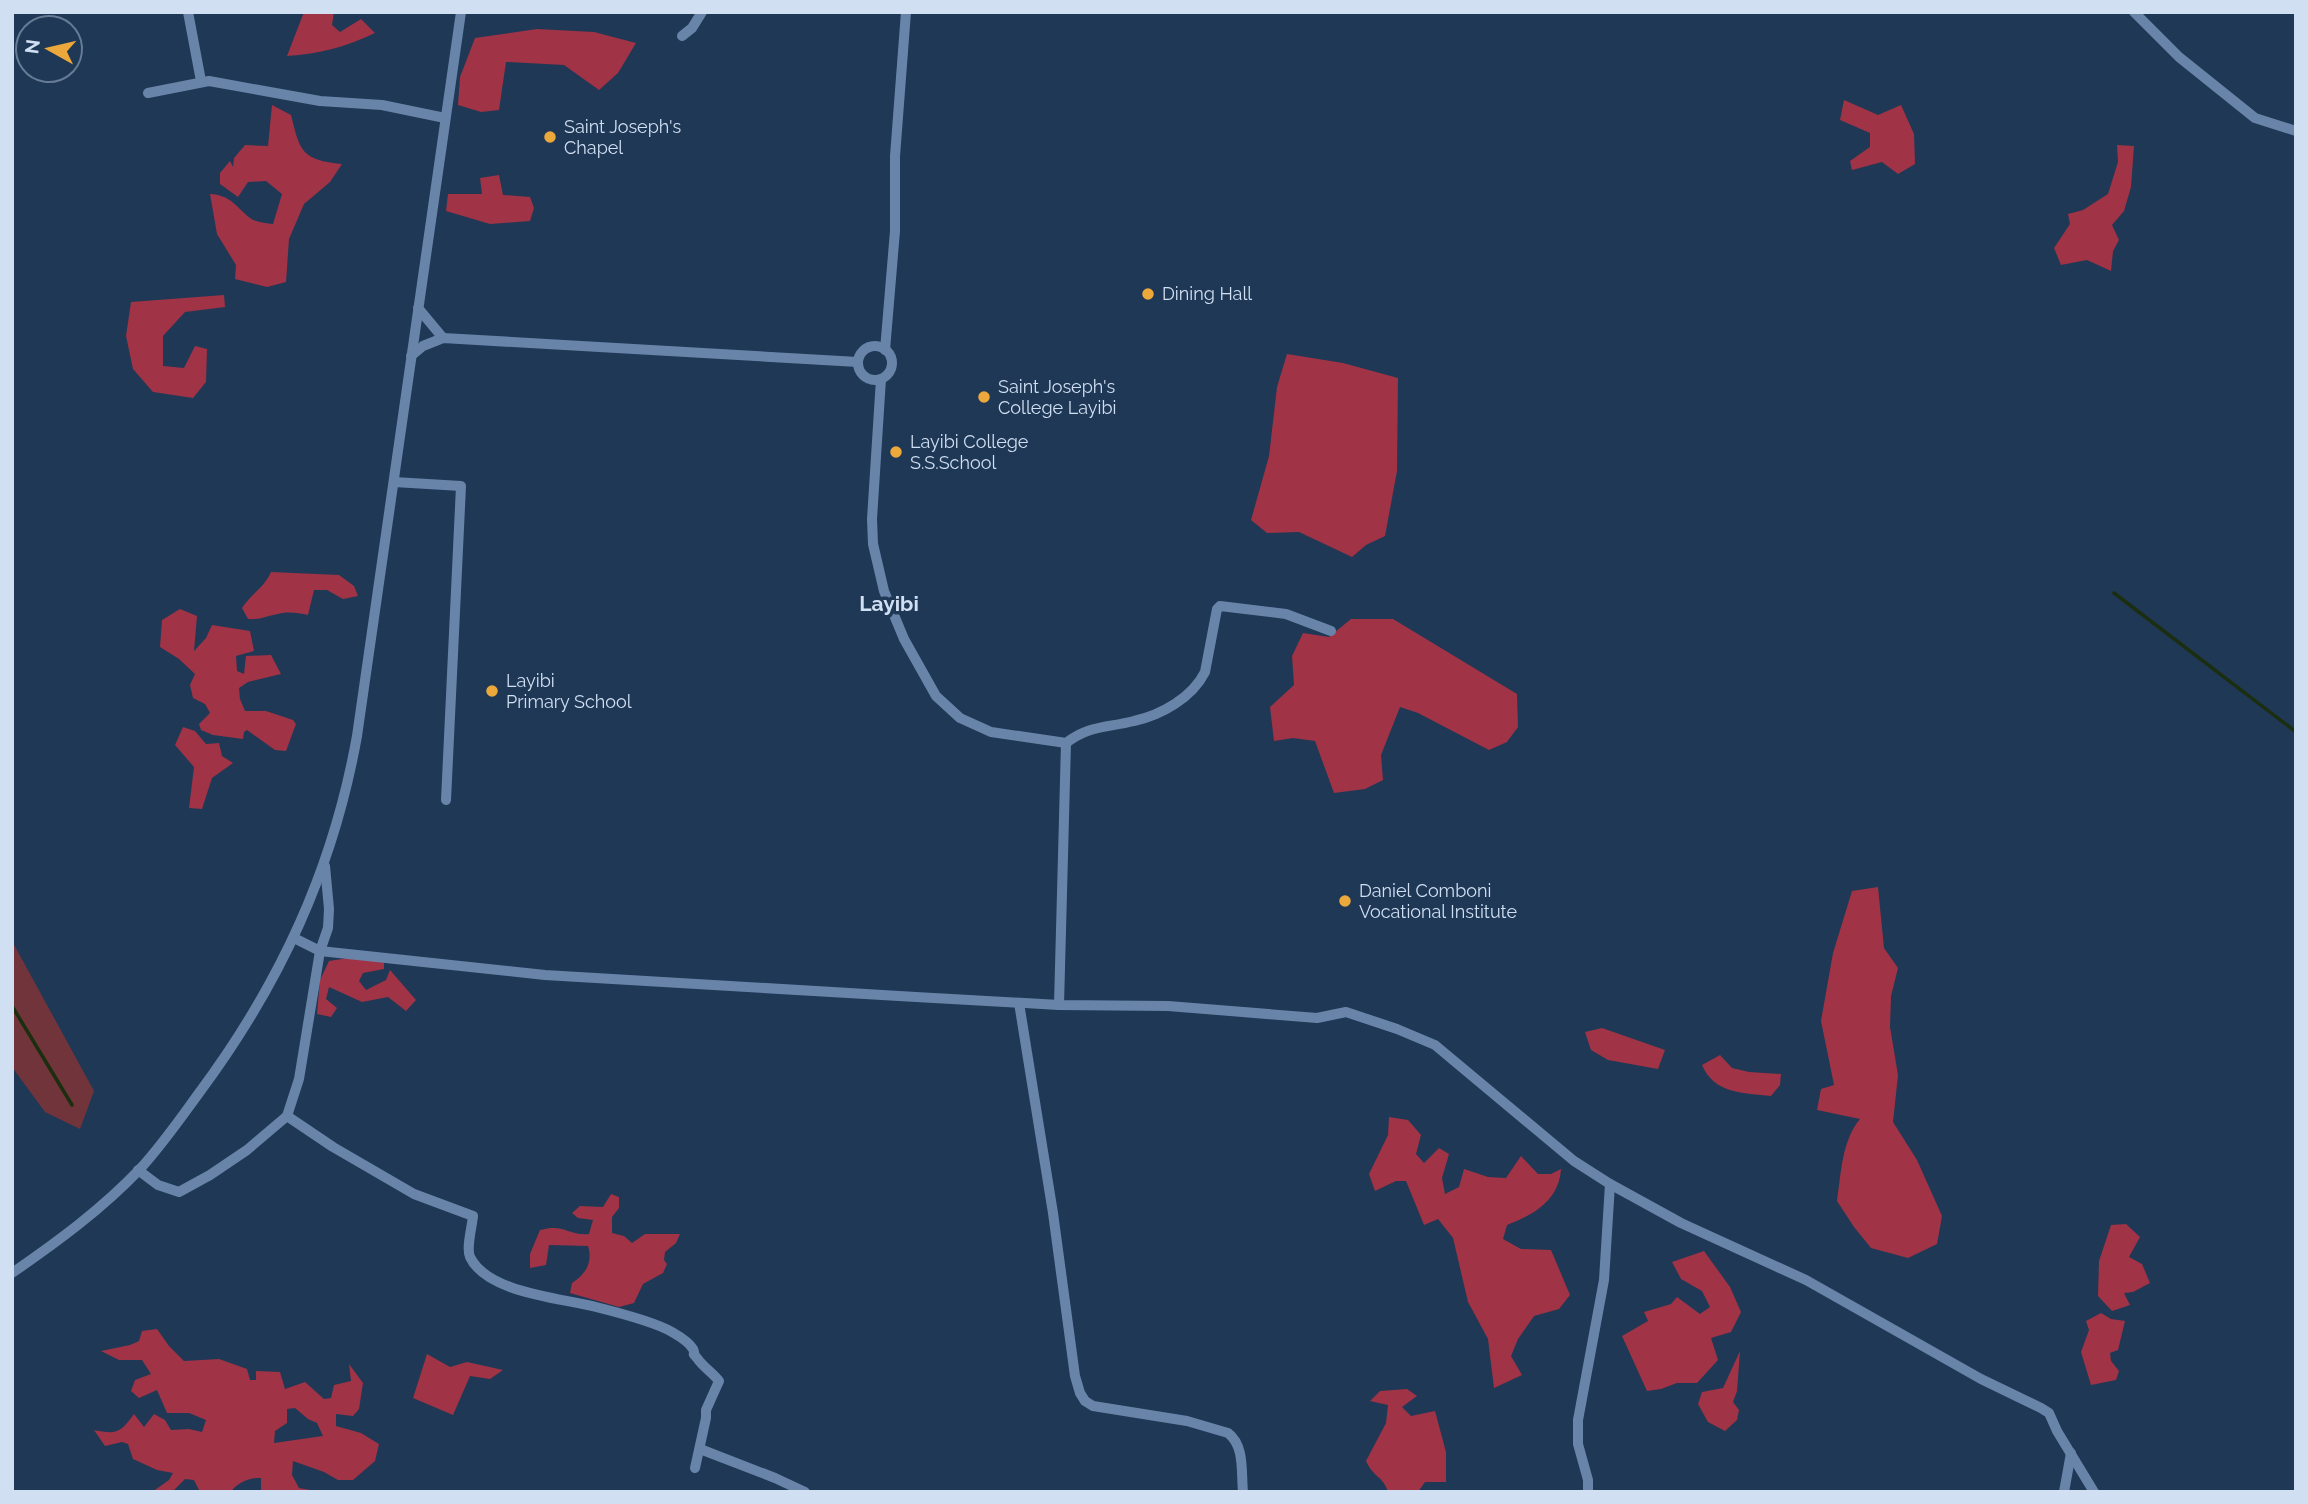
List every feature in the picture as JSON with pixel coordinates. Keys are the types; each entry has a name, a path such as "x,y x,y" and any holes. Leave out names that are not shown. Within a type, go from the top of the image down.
{"street":[{"path":"188,12 201,81"},
{"path":"12,1273 96,1210 161,1146 255,1014 294,938 325,860 353,761 461,12"},
{"path":"682,36 702,12"},
{"path":"858,362 862,373 870,379 887,376 892,364 885,350 895,231 895,156 906,12"},
{"path":"2134,12 2179,57 2255,118 2296,131"},
{"path":"148,93 201,81 320,101 382,105 445,118"},
{"path":"418,308 443,338"},
{"path":"411,356 423,346 443,338 858,362"},
{"path":"858,362 865,350 871,346 885,350"},
{"path":"881,379 872,519 873,544 884,591 904,639 936,696 960,718 991,732 1066,743 1081,732 1134,721 1157,713 1174,705 1205,672 1217,609 1220,606 1286,614 1331,631"},
{"path":"394,482 461,486 446,800"},
{"path":"1059,1005 1066,743"},
{"path":"138,1170 158,1185 179,1192 247,1150 287,1116 299,1079 320,951 328,928 325,860"},
{"path":"294,938 320,951 545,975 1059,1005 1168,1006 1317,1018 1346,1012 1423,1039 1438,1047 1574,1161 1610,1184 1681,1223 1817,1286 1982,1380 2049,1413 2094,1492"},
{"path":"1019,1003 1051,1200 1075,1376 1080,1393 1085,1401 1105,1410 1174,1419 1228,1433 1234,1437 1240,1452 1242,1492"},
{"path":"287,1116 332,1147 414,1194 473,1216 471,1239 467,1249 471,1259 490,1279 653,1324 681,1338 692,1347 695,1357 719,1381 706,1410 695,1468"},
{"path":"1588,1492 1588,1479 1578,1444 1578,1420 1604,1280 1610,1184"},
{"path":"700,1449 805,1492"},
{"path":"2064,1492 2071,1452"}],"shaded area":[{"path":"304,12 334,12 332,25 340,32 361,19 375,33 332,49 287,56"},
{"path":"537,29 594,32 636,43 618,73 599,90 564,65 506,62 499,110 481,112 458,105 460,77 475,38"},
{"path":"1844,100 1878,115 1901,105 1914,134 1915,164 1898,174 1882,162 1852,170 1850,161 1870,147 1870,133 1840,120"},
{"path":"272,105 291,115 297,138 305,152 318,160 342,164 330,182 304,204 289,239 286,282 267,287 235,279 236,265 217,234 210,194 228,199 252,219 273,224 282,194 266,181 248,182 238,197 220,184 220,173 230,161 233,167 234,158 245,145 268,146"},
{"path":"2117,145 2134,146 2131,187 2124,211 2112,225 2119,240 2113,251 2111,271 2087,260 2061,265 2054,248 2070,224 2068,214 2083,210 2108,194 2118,162"},
{"path":"499,175 503,195 530,197 534,208 530,221 490,224 446,211 448,194 482,194 480,178"},
{"path":"224,295 225,307 185,312 163,336 163,366 184,368 195,346 207,349 206,382 193,398 153,392 133,369 126,336 131,302"},
{"path":"1287,354 1343,363 1398,378 1397,471 1385,536 1366,545 1352,557 1299,532 1267,533 1251,520 1269,456 1277,387"},
{"path":"271,572 339,575 354,586 358,596 343,599 327,590 314,590 308,615 286,613 248,619 242,608"},
{"path":"180,609 197,616 194,651 206,638 212,625 250,631 254,651 236,656 237,671 244,674 246,656 271,655 281,674 248,682 239,688 240,699 245,711 266,711 293,720 296,724 286,751 275,750 247,730 243,739 213,735 201,730 199,724 210,713 205,704 193,698 190,685 195,674 179,659 160,647 162,620"},
{"path":"1351,619 1393,619 1517,694 1518,727 1507,742 1489,750 1418,713 1400,707 1381,755 1383,780 1365,789 1334,793 1315,741 1293,738 1274,741 1270,707 1294,685 1292,656 1303,633 1329,637"},
{"path":"183,727 195,731 206,744 219,743 222,756 233,763 212,778 202,809 189,808 194,767 175,745"},
{"path":"1878,887 1884,948 1898,968 1891,996 1890,1027 1898,1075 1893,1122 1917,1160 1942,1216 1937,1244 1908,1258 1871,1248 1837,1201 1846,1147 1860,1119 1817,1110 1821,1089 1834,1085 1821,1021 1833,953 1852,891"},
{"path":"12,941 94,1091 80,1129 45,1112 12,1067"},
{"path":"348,958 384,961 384,969 363,973 359,981 366,990 386,980 390,970 416,1000 406,1011 388,997 362,1002 329,987 326,999 337,1008 331,1017 317,1014 320,980 329,961"},
{"path":"1602,1028 1665,1050 1658,1069 1608,1060 1591,1050 1585,1032"},
{"path":"1720,1055 1732,1068 1781,1074 1780,1085 1771,1096 1740,1093 1722,1087 1707,1075 1702,1065"},
{"path":"1389,1117 1408,1120 1421,1135 1416,1154 1424,1163 1439,1148 1449,1154 1442,1178 1445,1194 1459,1187 1464,1169 1488,1177 1506,1178 1521,1156 1538,1174 1551,1174 1561,1169 1550,1198 1526,1217 1507,1225 1503,1239 1521,1249 1551,1250 1570,1295 1559,1309 1534,1316 1518,1339 1511,1356 1522,1375 1494,1388 1488,1339 1468,1302 1453,1238 1438,1219 1424,1225 1406,1181 1396,1181 1375,1191 1369,1174 1388,1135"},
{"path":"611,1194 619,1197 619,1208 612,1217 612,1233 624,1236 632,1243 645,1234 680,1234 676,1243 665,1252 664,1260 667,1264 663,1273 643,1284 634,1303 619,1307 570,1293 572,1283 587,1267 590,1257 588,1246 549,1245 546,1265 530,1268 530,1254 540,1230 555,1228 589,1234 593,1220 578,1218 572,1213 580,1206 603,1207"},
{"path":"2126,1224 2140,1237 2129,1257 2142,1264 2150,1283 2133,1292 2124,1293 2130,1305 2112,1311 2098,1296 2099,1261 2111,1225"},
{"path":"1704,1251 1730,1287 1741,1312 1731,1332 1711,1338 1718,1360 1697,1383 1677,1383 1647,1391 1622,1336 1648,1321 1644,1312 1671,1304 1677,1297 1700,1314 1710,1307 1702,1291 1681,1279 1672,1262"},
{"path":"2101,1313 2111,1319 2125,1321 2118,1350 2110,1353 2111,1361 2119,1371 2116,1380 2091,1385 2081,1352 2089,1330 2086,1321"},
{"path":"157,1329 184,1361 219,1359 247,1369 250,1380 256,1380 256,1371 280,1372 285,1389 305,1382 324,1399 331,1398 334,1385 351,1381 349,1364 363,1383 359,1409 353,1416 336,1414 336,1426 361,1433 379,1444 375,1461 353,1480 338,1480 293,1461 292,1475 299,1488 321,1492 261,1492 261,1478 257,1478 240,1483 231,1492 200,1492 194,1480 185,1479 172,1492 152,1492 169,1480 173,1473 157,1470 133,1459 128,1444 122,1442 105,1446 94,1430 118,1431 134,1414 144,1427 154,1414 165,1420 171,1430 189,1429 202,1432 206,1420 189,1413 167,1413 157,1390 139,1398 131,1391 135,1380 151,1374 142,1360 119,1360 101,1351 139,1341 142,1331","holes":["295,1408 317,1423 323,1436 274,1443 275,1431 287,1423 287,1409"]},
{"path":"1740,1351 1737,1391 1733,1402 1739,1410 1737,1420 1725,1431 1708,1422 1698,1404 1702,1392 1723,1388"},
{"path":"427,1354 450,1367 467,1362 503,1370 490,1379 470,1376 453,1415 413,1398"},
{"path":"1407,1389 1417,1396 1402,1407 1411,1416 1435,1411 1446,1452 1446,1482 1425,1482 1418,1492 1388,1492 1366,1461 1386,1423 1388,1405 1370,1401 1380,1391"}],"waterway":[{"path":"2114,593 2296,732"},
{"path":"12,1006 72,1105"}],"place":[{"name":"Saint Joseph's Chapel","path":"550,137"},
{"name":"Dining Hall","path":"1148,294"},
{"name":"Saint Joseph's College Layibi","path":"984,397"},
{"name":"Layibi College S.S.School","path":"896,452"},
{"name":"Layibi Primary School","path":"492,691"},
{"name":"Daniel Comboni Vocational Institute","path":"1345,901"}],"district":[{"name":"Layibi","path":"889,604"}]}
